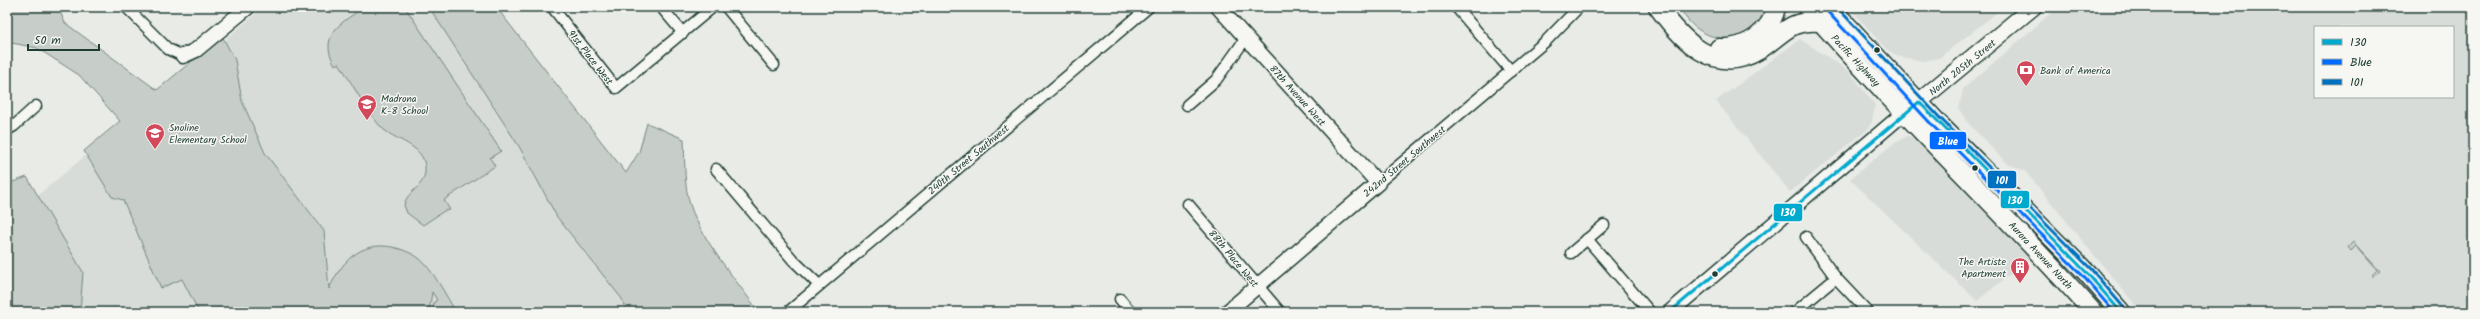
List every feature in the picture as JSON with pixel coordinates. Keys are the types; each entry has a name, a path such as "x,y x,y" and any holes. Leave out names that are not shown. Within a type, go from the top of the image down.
{"highway":[{"path":"1658,7 1679,36 1691,46 1705,54 1733,59 1748,56 1790,27 1804,21 1821,22"},
{"path":"1674,7 1682,26 1691,36 1704,44 1722,48 1736,47 1761,34 1769,27 1776,7"},
{"name":"Pacific Highway","path":"1808,7 1904,113"},
{"name":"Pacific Highway","path":"1830,7 1919,102"},
{"name":"Aurora Avenue North","path":"1919,102 2087,272 2121,312"},
{"name":"Aurora Avenue North","path":"1904,113 1920,132 2060,275 2093,312"}],"main road":[{"name":"North 205th Street","path":"1904,113 2033,7"}],"street":[{"path":"126,7 168,49 183,56 196,50 248,7"},
{"name":"91st Place West","path":"552,7 616,88 683,33"},
{"path":"661,7 683,33 713,7"},
{"path":"726,7 774,65"},
{"name":"240th Street Southwest","path":"788,312 1149,7"},
{"name":"87th Avenue West","path":"1218,7 1378,183"},
{"path":"1456,7 1511,71"},
{"name":"242nd Street Southwest","path":"1227,312 1546,41 1579,7"},
{"path":"1187,105 1216,80 1246,38"},
{"path":"7,130 14,126 36,106"},
{"name":"North 205th Street","path":"1670,312 1904,113"},
{"path":"716,169 793,260 819,285"},
{"name":"88th Place West","path":"1188,204 1280,312"},
{"path":"1571,253 1604,225"},
{"path":"1806,237 1836,278 1868,312"},
{"path":"1587,239 1650,312"},
{"path":"1796,312 1836,278"},
{"path":"1120,299 1131,312"}],"shaded area":[{"path":"7,7 58,7 65,23 157,90 222,36 235,60 242,101 265,153 324,231 329,289 341,268 356,253 376,246 387,246 407,251 422,261 437,280 456,312 433,312 434,302 437,300 432,292 429,312 199,312 182,279 161,288 123,200 112,197 84,151 120,121 79,75 37,48 7,42"},
{"name":"Madrona K-8 School","path":"264,7 466,7 649,312 9,312 7,221"},
{"path":"365,7 405,7 501,151 490,158 495,166 444,200 450,210 444,211 423,225 407,213 404,205 408,196 424,178 425,164 422,157 411,146 389,134 378,124 366,108 339,63 335,65 330,54 329,45 335,30 348,18"},
{"path":"429,7 496,7 626,173 639,152 647,123 684,139 686,183 692,211 699,226 718,257 759,312 626,312 622,299 557,217 520,148"},
{"path":"1680,7 1768,7 1761,22 1751,31 1739,37 1725,38 1711,36 1699,30 1688,20"},
{"path":"1849,7 2004,7 1939,58 1924,61 1900,57 1886,49"},
{"path":"2058,7 2473,7 2473,312 2141,312 2025,171 2006,163 1967,122 1959,109 1963,89"},
{"path":"1800,39 1849,71 1875,105 1872,122 1867,130 1790,192 1716,101"},
{"path":"1908,136 1917,138 1994,214 2030,258 1977,301 1850,179 1895,142"},
{"path":"27,177 83,272 80,312 7,312 7,184"},
{"path":"2353,242 2380,271 2373,277 2372,275 2377,270 2356,246 2351,251 2348,247"}],"transit line":[{"name":"101","path":"1837,7 1940,118 2091,269 2125,309"},
{"name":"Blue","path":"1826,10 1932,125 2083,276 2114,312"},
{"name":"130","path":"1670,312 1919,102 2087,273 2121,312"}],"place":[{"name":"Bank of America","path":"2026,87"},
{"name":"Madrona K-8 School","path":"367,121"},
{"name":"Snoline Elementary School","path":"155,150"},
{"name":"The Artiste Apartment","path":"2020,284"}]}
